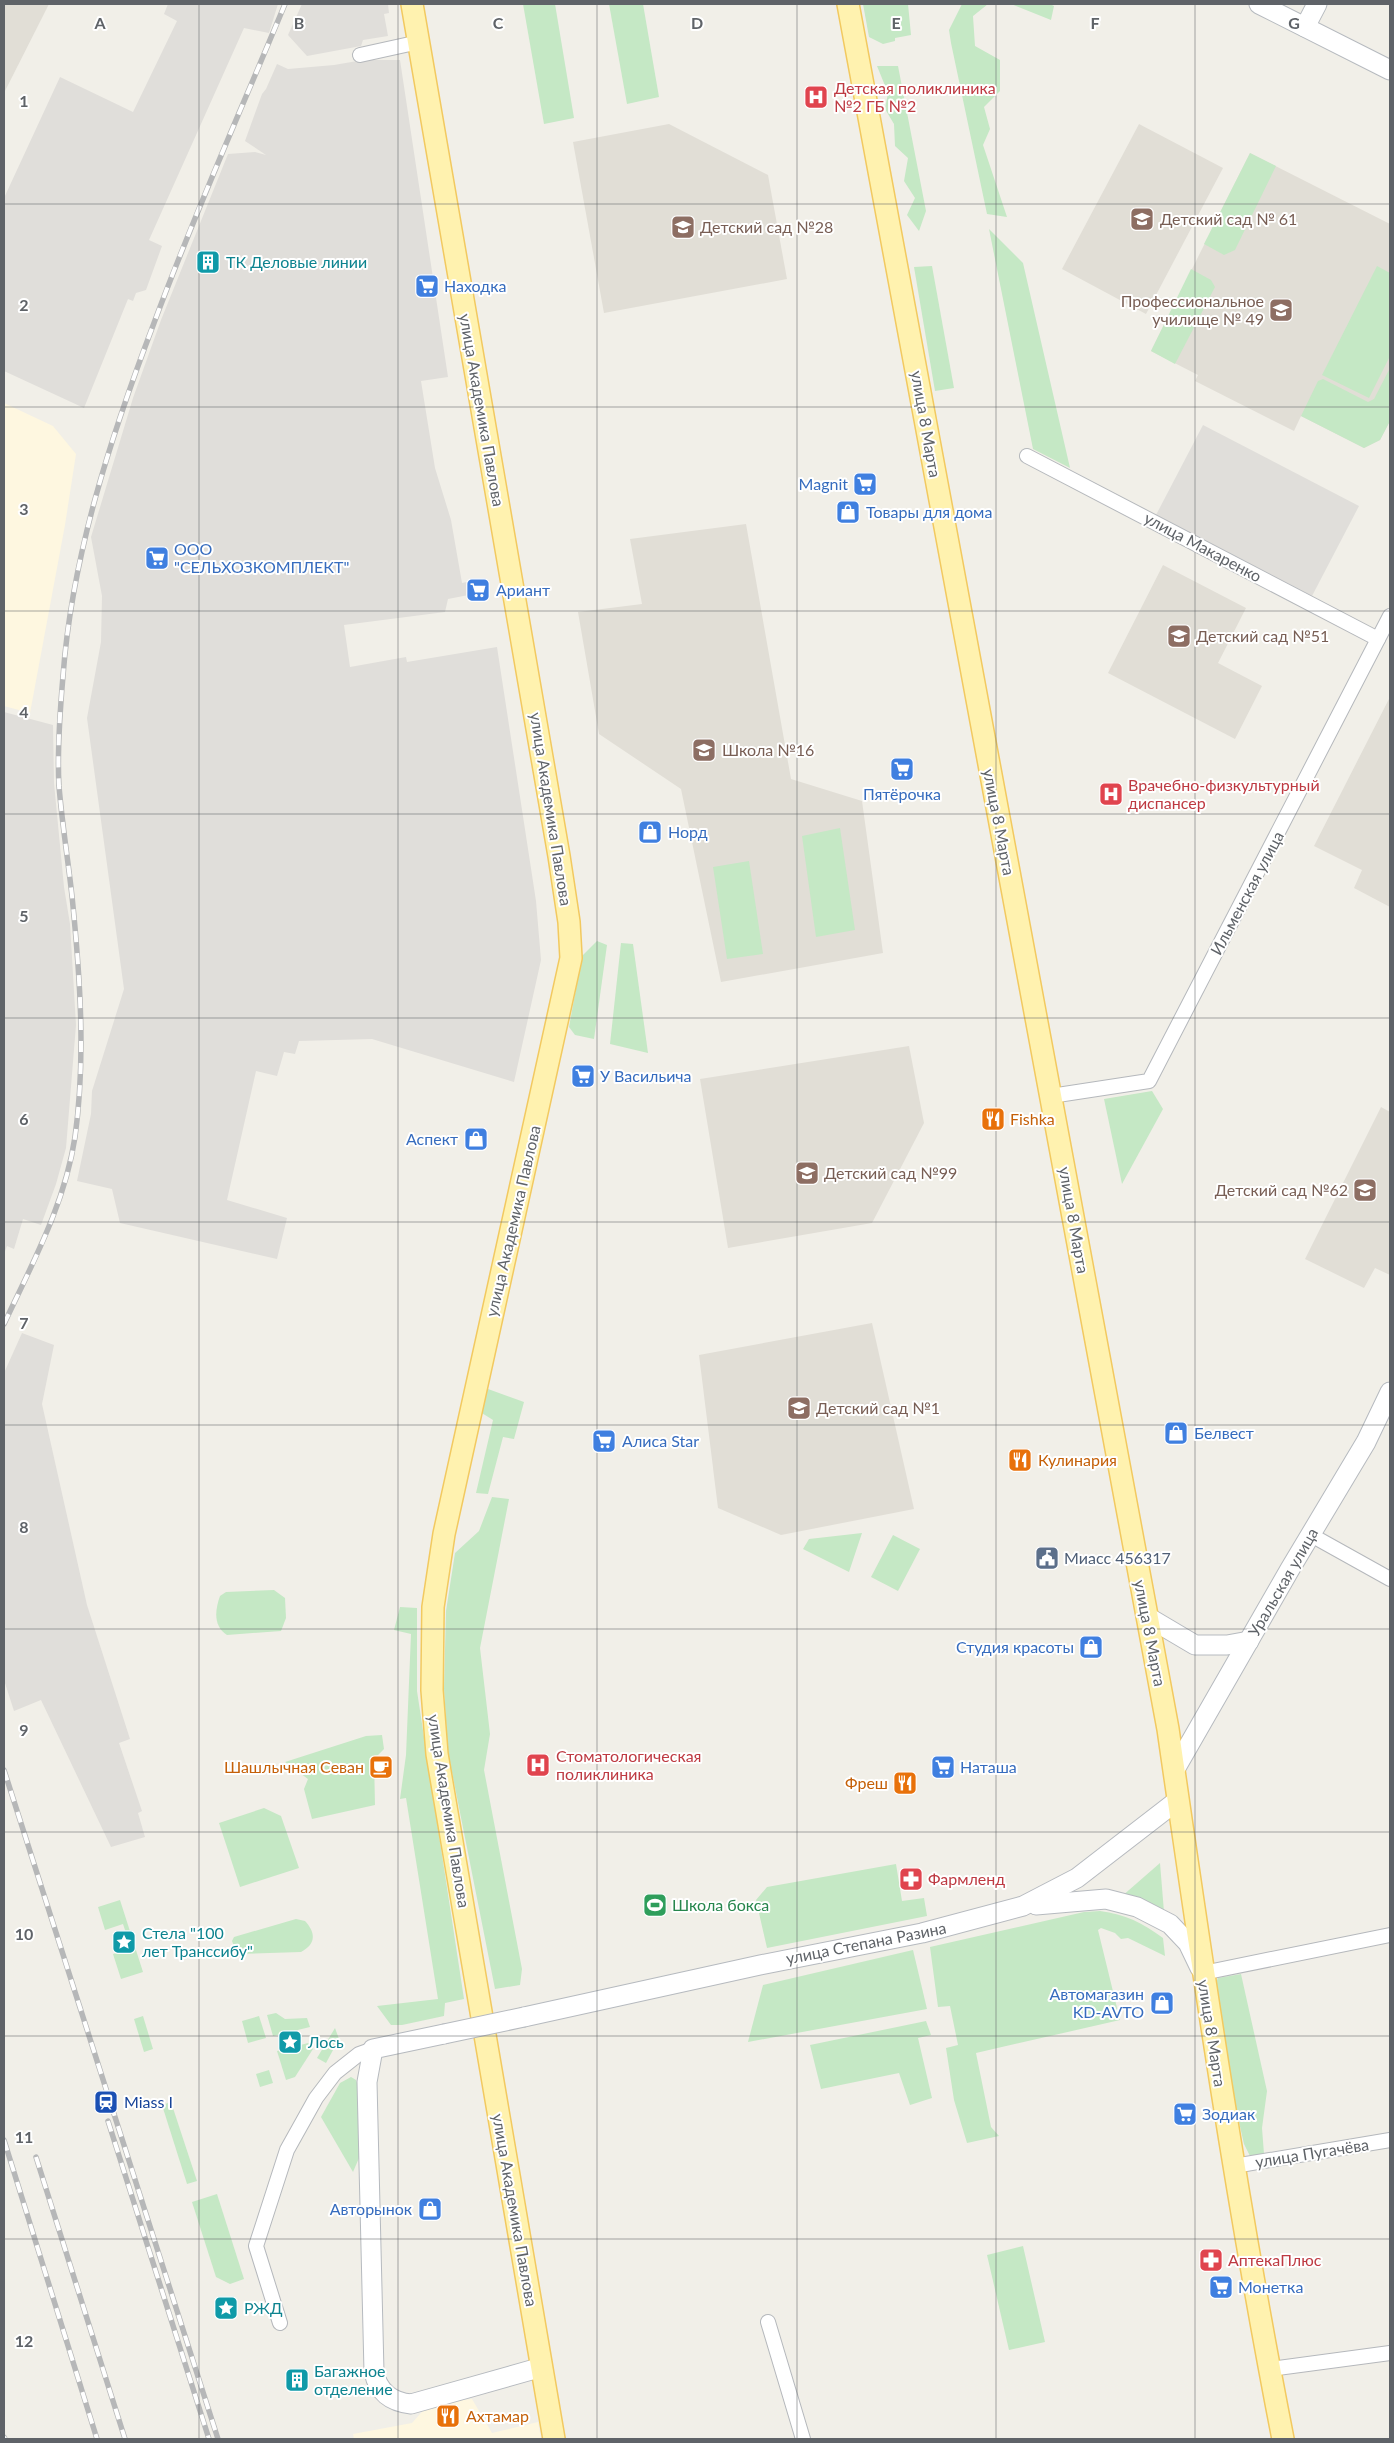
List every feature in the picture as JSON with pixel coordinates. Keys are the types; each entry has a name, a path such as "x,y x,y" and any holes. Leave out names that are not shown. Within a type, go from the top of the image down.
{"main road":[{"name":"улица Академика Павлова","path":"412,4 559,856 569,922 572,958 554,1045 516,1200 500,1285 476,1381 444,1534 432,1607 432,1690 437,1754 554,2439"},
{"name":"улица 8 Марта","path":"848,4 1051,1096 1174,1771 1203,1973 1234,2166 1283,2439"},
{"path":"1261,4 1390,70"},
{"path":"1305,27 1317,4"},
{"name":"Уральская улица","path":"1174,1771 1366,1442 1390,1392"},
{"path":"1146,1616 1195,1645 1227,1645 1249,1641"},
{"name":"улица Степана Разина","path":"373,2049 760,1965 922,1933 1023,1906 1077,1878 1178,1800"},
{"path":"1023,1906 1106,1899 1137,1907 1170,1924 1188,1943 1203,1973"},
{"path":"373,2049 367,2082 374,2372 376,2382 382,2392 391,2399 411,2404 542,2367"}],"street":[{"path":"360,55 419,42"},
{"name":"улица Макаренко","path":"1027,456 1378,638"},
{"name":"Ильменская улица","path":"1051,1096 1149,1081 1390,616"},
{"path":"1311,1535 1390,1579"},
{"path":"1203,1973 1390,1936"},
{"path":"280,2323 256,2246 286,2150 316,2098 335,2073 359,2054 373,2049"},
{"name":"улица Пугачёва","path":"1234,2166 1390,2140"},
{"path":"768,2322 803,2439"},
{"path":"1270,2369 1390,2353"}],"shaded area":[{"path":"4,4 49,4 4,93"},
{"path":"168,4 278,4 269,33 244,28 149,240 162,246 146,290 136,293 133,301 128,299 84,408 4,371 4,198 60,77 133,112 177,21 164,14"},
{"path":"302,4 388,4 389,13 384,14 388,36 363,40 361,46 307,56 288,35"},
{"path":"363,60 400,60 448,377 421,381 435,468 451,520 462,583 482,579 484,592 448,599 445,612 344,625 350,667 406,657 407,662 497,647 536,901 541,960 514,1082 372,1039 299,1041 295,1054 284,1052 277,1076 256,1071 227,1200 287,1218 277,1259 120,1223 112,1189 77,1181 91,1114 92,1091 124,989 87,718 101,642 102,596 91,537 133,398 161,320 228,154 255,152 266,155 245,141 262,94 277,64 288,69 334,65"},
{"name":"Детский сад №28","path":"669,124 768,175 787,279 604,313 573,142"},
{"name":"Детский сад № 61","path":"1139,124 1223,168 1146,314 1062,269"},
{"name":"Профессиональное училище № 49","path":"1250,153 1390,224 1390,421 1380,440 1364,448 1301,416 1294,431 1195,381 1198,375 1151,351"},
{"path":"4,403 53,426 76,454 65,525 30,713 4,706"},
{"path":"1203,425 1359,506 1312,596 1156,515"},
{"name":"Школа №16","path":"746,524 791,779 862,801 883,953 721,982 681,789 599,734 578,612 642,604 630,539"},
{"name":"Детский сад №51","path":"1163,565 1246,608 1218,663 1262,686 1235,739 1108,673"},
{"path":"1390,697 1390,907 1354,888 1362,870 1314,846"},
{"path":"4,712 53,725 54,783 64,887 70,924 76,1025 66,1148 56,1184 41,1225 23,1219 14,1249 7,1246 4,1254"},
{"name":"Детский сад №99","path":"909,1046 924,1123 872,1223 728,1248 700,1079"},
{"name":"Детский сад №62","path":"1381,1107 1390,1112 1390,1275 1375,1268 1364,1288 1305,1259"},
{"name":"Детский сад №1","path":"872,1323 914,1509 781,1535 718,1508 699,1355"},
{"path":"22,1333 54,1345 42,1404 87,1605 130,1739 119,1743 142,1811 138,1813 145,1837 111,1847 41,1700 14,1711 4,1680 4,1373"},
{"path":"472,2399 492,2433 538,2422 541,2439 354,2439 353,2434 412,2423 429,2404"}],"green space":[{"path":"523,4 555,4 574,118 544,124"},
{"path":"609,4 643,4 659,97 627,104"},
{"path":"863,4 908,4 911,35 895,38 895,41 883,44 869,37"},
{"path":"962,4 988,4 973,16 975,46 1000,60 1000,91 984,107 990,129 983,145 1007,217 987,214 949,30"},
{"path":"1011,4 1050,4 1054,6 1051,20"},
{"path":"877,66 898,66 926,211 919,231 907,215 915,198 904,181 908,158 895,146 894,124 885,109 888,93"},
{"path":"1250,153 1276,166 1235,250 1224,255 1204,244"},
{"path":"989,229 1023,263 1070,468 1033,449"},
{"path":"932,266 954,388 935,391 914,267"},
{"path":"1377,266 1390,273 1390,356 1369,398 1322,375"},
{"path":"1191,269 1211,280 1215,287 1175,364 1151,351"},
{"path":"1390,368 1390,421 1380,440 1364,448 1301,416 1318,381 1323,379 1368,402 1374,399"},
{"path":"840,828 855,930 816,937 802,836"},
{"path":"749,861 763,954 727,959 713,867"},
{"path":"597,941 607,945 594,1039 575,1035 569,1027 582,956"},
{"path":"621,943 633,944 648,1053 610,1044"},
{"path":"1152,1091 1163,1109 1122,1184 1104,1099"},
{"path":"488,1389 524,1402 514,1439 503,1437 488,1494 476,1493 493,1420 477,1410 480,1393"},
{"path":"492,1497 509,1499 480,1648 490,1734 484,1770 522,1969 520,1985 495,1989 448,1752 444,1689 446,1611 455,1553 479,1531"},
{"path":"862,1533 849,1572 803,1549 809,1539"},
{"path":"893,1535 920,1549 898,1591 871,1577"},
{"path":"274,1590 285,1598 286,1618 281,1631 227,1635 219,1627 216,1612 220,1596 226,1592"},
{"path":"400,1607 417,1608 417,1691 464,1999 445,2003 444,2016 402,2025 391,2025 377,2006 438,1999 406,1798 400,1799 406,1755 411,1634 394,1630"},
{"path":"382,1735 384,1749 374,1759 375,1805 312,1819 304,1789 308,1779 285,1762 366,1736"},
{"path":"264,1808 281,1816 299,1868 240,1887 219,1823"},
{"path":"1160,1863 1164,1912 1121,1897"},
{"path":"896,1864 902,1901 924,1898 927,1916 767,1948 756,1900 767,1887"},
{"path":"120,1900 143,1972 121,1979 113,1954 131,1948 123,1924 105,1930 98,1907"},
{"path":"1100,1911 1126,1917 1156,1933 1163,1938 1165,1956 1128,1938 1121,1939 1115,1933 1101,1928 1098,1930 1120,2020 976,2053 991,2127 999,2136 967,2143 954,2100 946,2048 958,2045 950,2006 938,2007 930,1947 1084,1912"},
{"path":"296,1919 305,1921 313,1934 310,1945 301,1952 237,1954 232,1941 234,1937"},
{"path":"913,1950 927,2009 748,2042 763,1985"},
{"path":"1241,1974 1267,2091 1262,2128 1264,2154 1250,2156 1244,2144 1210,1995 1218,1978"},
{"path":"276,2013 285,2019 307,2018 310,2027 273,2036 267,2015"},
{"path":"143,2016 153,2049 144,2052 134,2019"},
{"path":"259,2016 266,2038 248,2043 242,2021"},
{"path":"926,2021 931,2035 918,2038 932,2098 910,2105 899,2073 821,2089 810,2045"},
{"path":"335,2028 339,2039 326,2063 317,2058"},
{"path":"312,2042 313,2049 295,2077 286,2080 277,2051"},
{"path":"269,2070 273,2083 260,2087 256,2074"},
{"path":"351,2077 356,2080 358,2086 362,2151 353,2172 321,2117 340,2083"},
{"path":"171,2102 197,2181 187,2184 162,2105"},
{"path":"217,2194 244,2279 230,2284 216,2277 192,2202"},
{"path":"1023,2246 1045,2342 1009,2350 987,2255"}],"railway":[{"path":"4,1324 56,1210 64,1186 75,1137 80,1077 81,1016 72,896 60,800 58,759 68,631 84,541 109,452 154,323 201,203 285,4"},
{"path":"4,1770 218,2439"},
{"path":"108,2121 209,2439"},
{"path":"4,2140 97,2439"},
{"path":"36,2157 125,2439"}],"place":[{"name":"Детская поликлиника №2 ГБ №2","path":"816,97"},
{"name":"Детский сад № 61","path":"1142,219"},
{"name":"Детский сад №28","path":"683,227"},
{"name":"ТК Деловые линии","path":"208,262"},
{"name":"Находка","path":"427,286"},
{"name":"Профессиональное училище № 49","path":"1281,310"},
{"name":"Magnit","path":"865,484"},
{"name":"Товары для дома","path":"848,512"},
{"name":"ООО \"СЕЛЬХОЗКОМПЛЕКТ\"","path":"157,558"},
{"name":"Ариант","path":"478,590"},
{"name":"Детский сад №51","path":"1179,636"},
{"name":"Школа №16","path":"704,750"},
{"name":"Пятёрочка","path":"902,769"},
{"name":"Врачебно-физкультурный диспансер","path":"1111,794"},
{"name":"Норд","path":"650,832"},
{"name":"У Васильича","path":"583,1076"},
{"name":"Fishka","path":"993,1119"},
{"name":"Аспект","path":"476,1139"},
{"name":"Детский сад №99","path":"807,1173"},
{"name":"Детский сад №62","path":"1365,1190"},
{"name":"Детский сад №1","path":"799,1408"},
{"name":"Белвест","path":"1176,1433"},
{"name":"Алиса Star","path":"604,1441"},
{"name":"Кулинария","path":"1020,1460"},
{"name":"Миасс 456317","path":"1047,1558"},
{"name":"Студия красоты","path":"1091,1647"},
{"name":"Стоматологическая поликлиника","path":"538,1765"},
{"name":"Шашлычная Севан","path":"381,1767"},
{"name":"Наташа","path":"943,1767"},
{"name":"Фреш","path":"905,1783"},
{"name":"Фармленд","path":"911,1879"},
{"name":"Школа бокса","path":"655,1905"},
{"name":"Стела \"100 лет Транссибу\"","path":"124,1942"},
{"name":"Автомагазин KD-AVTO","path":"1162,2003"},
{"name":"Лось","path":"290,2042"},
{"name":"Miass I","path":"106,2102"},
{"name":"Зодиак","path":"1185,2114"},
{"name":"Авторынок","path":"430,2209"},
{"name":"АптекаПлюс","path":"1211,2260"},
{"name":"Монетка","path":"1221,2287"},
{"name":"РЖД","path":"226,2308"},
{"name":"Багажное отделение","path":"297,2380"},
{"name":"Ахтамар","path":"448,2416"}]}
